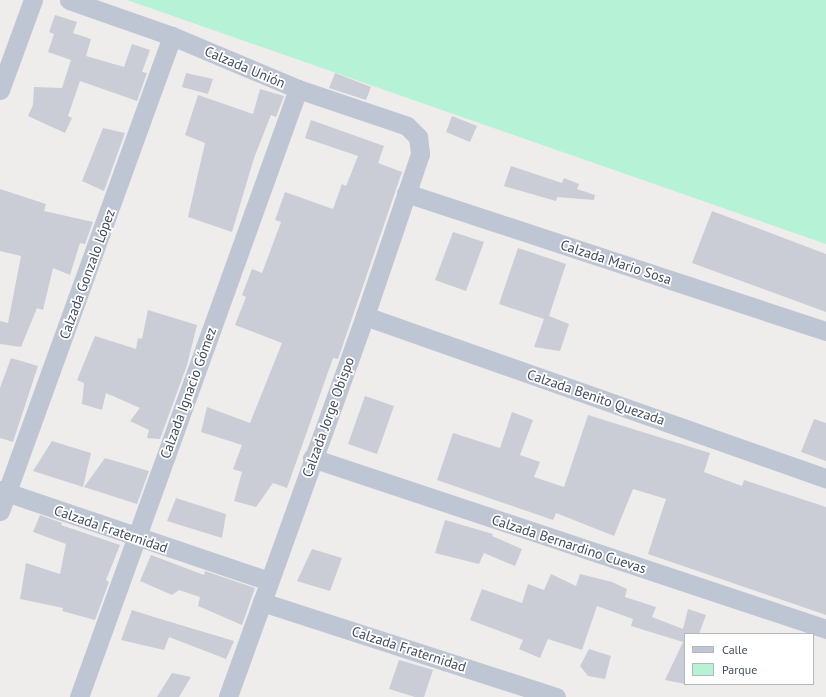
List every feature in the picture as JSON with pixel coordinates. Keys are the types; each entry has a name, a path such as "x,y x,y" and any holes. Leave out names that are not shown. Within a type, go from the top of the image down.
{"street":[{"path":"0,90 33,0"},
{"name":"Calzada Unión","path":"69,0 172,36 298,89 407,126 418,136"},
{"name":"Calzada Gonzalo López","path":"0,511 3,492 172,36"},
{"name":"Calzada Ignacio Gómez","path":"79,697 298,89"},
{"name":"Calzada Jorge Obispo","path":"228,697 312,458 365,316 420,154 418,136"},
{"name":"Calzada Mario Sosa","path":"406,193 826,330"},
{"name":"Calzada Benito Quezada","path":"365,316 826,478"},
{"name":"Calzada Bernardino Cuevas","path":"312,458 826,629"},
{"name":"Calzada Fraternidad","path":"3,492 135,538 269,581"},
{"name":"Calzada Fraternidad","path":"262,602 556,697"}],"green space":[{"path":"127,0 826,0 826,244"}],"building":[{"path":"55,15 77,22 73,33 91,39 86,56 124,67 132,44 150,50 142,72 147,73 137,101 80,81 68,116 72,118 65,133 28,116 33,105 34,87 62,88 71,60 48,52 54,34 49,32"},
{"path":"186,73 213,79 208,94 182,87"},
{"path":"335,73 371,87 366,100 329,88"},
{"path":"260,89 284,96 276,117 271,115 254,158 232,232 188,217 205,143 185,135 198,95 253,114"},
{"path":"452,116 477,126 470,142 446,132"},
{"path":"311,120 384,146 378,163 402,172 338,359 333,358 287,488 273,483 256,507 234,501 242,472 233,469 242,445 201,432 207,407 250,423 282,343 235,325 246,297 242,295 252,269 262,273 281,222 275,220 285,192 333,209 342,184 346,186 358,156 305,138"},
{"path":"103,128 125,133 104,191 82,181"},
{"path":"511,166 562,183 564,178 579,184 577,189 595,195 594,200 557,197 556,201 504,186"},
{"path":"0,189 46,204 44,211 93,222 85,244 80,243 70,275 53,268 43,310 37,308 21,347 0,344 0,321 8,323 21,256 0,251"},
{"path":"712,211 826,254 826,312 692,263"},
{"path":"453,232 484,242 466,291 435,280"},
{"path":"518,248 566,264 549,316 569,324 560,351 534,347 544,319 499,304"},
{"path":"148,310 197,325 187,365 160,439 147,438 149,430 130,421 140,408 106,393 102,410 82,404 84,383 77,380 95,336 136,349 138,338 142,339"},
{"path":"11,358 38,366 13,442 0,438 0,388"},
{"path":"365,396 394,406 377,454 348,444"},
{"path":"512,412 533,420 520,455 540,462 534,477 564,487 588,415 710,453 704,472 742,486 744,480 826,507 826,615 648,554 666,499 633,489 614,536 556,513 553,520 437,480 453,433 500,448"},
{"path":"814,419 826,423 826,461 801,452"},
{"path":"52,441 91,453 83,487 33,471"},
{"path":"105,458 149,471 137,504 84,487"},
{"path":"176,498 226,514 222,538 167,521"},
{"path":"40,515 62,523 61,525 120,545 106,580 109,582 95,620 62,611 63,608 20,599 26,563 60,574 66,544 33,532"},
{"path":"445,520 493,534 492,536 522,549 515,566 484,553 479,564 435,553"},
{"path":"312,549 342,558 330,591 297,581"},
{"path":"151,555 204,575 205,571 255,588 242,625 198,606 200,597 179,590 172,595 140,581"},
{"path":"551,574 576,586 580,574 612,582 627,589 625,597 656,607 652,617 683,629 688,609 706,615 699,633 684,633 684,684 665,680 683,642 631,626 633,619 597,606 582,650 548,639 540,658 519,649 523,640 470,620 482,589 522,603 528,584 544,590"},
{"path":"132,610 234,641 226,659 169,637 164,650 121,640"},
{"path":"589,649 611,656 605,679 588,676 580,666"},
{"path":"399,660 433,670 424,697 415,697 389,689"},
{"path":"172,673 191,677 179,697 157,697"}]}
